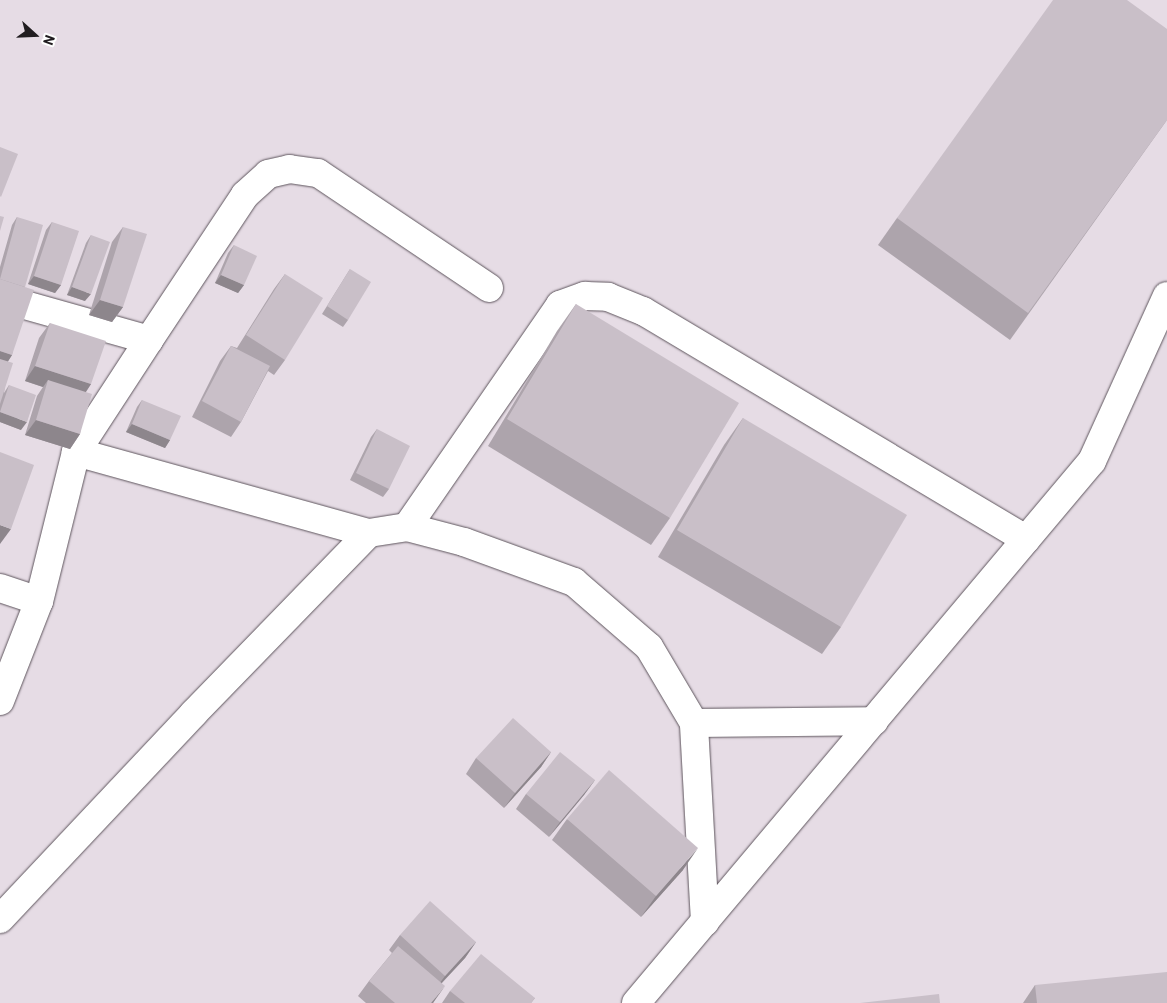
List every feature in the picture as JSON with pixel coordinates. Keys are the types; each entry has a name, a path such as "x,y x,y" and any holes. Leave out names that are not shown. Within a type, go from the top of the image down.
{"street":[{"path":"2,689 39,601 76,452 245,195 268,174 290,169 318,173 489,288"},
{"path":"407,527 560,305 585,296 608,297 643,312 1026,539"},
{"path":"636,1003 1092,461 1167,296"},
{"path":"0,298 149,340"},
{"path":"76,452 368,533 407,527 464,542 574,582 649,647 694,723 705,922"},
{"path":"0,919 192,714 368,533"},
{"path":"0,588 39,601"},
{"path":"694,723 874,721"}],"building":[{"path":"1053,0 1127,0 1167,29 1167,120 1028,313 897,218"},
{"path":"0,147 18,154 1,197 0,196"},
{"path":"0,216 4,217 0,231"},
{"path":"17,217 43,225 25,287 0,279"},
{"path":"52,222 79,231 61,285 34,276"},
{"path":"123,227 147,234 123,307 100,300"},
{"path":"91,235 110,242 91,294 72,287"},
{"path":"234,245 257,256 244,285 221,275"},
{"path":"350,269 371,282 348,320 327,306"},
{"path":"285,274 323,298 285,360 246,335"},
{"path":"0,279 34,290 12,355 0,351"},
{"path":"576,304 739,403 670,518 507,419"},
{"path":"50,323 106,341 91,384 35,366"},
{"path":"231,346 270,366 241,422 202,401"},
{"path":"0,359 13,363 0,404"},
{"path":"48,380 92,394 80,434 36,420"},
{"path":"9,385 36,395 27,422 0,412"},
{"path":"142,400 181,416 170,440 132,424"},
{"path":"743,418 907,515 841,627 677,530"},
{"path":"377,429 410,446 389,489 356,473"},
{"path":"0,452 34,465 11,529 0,525"},
{"path":"513,718 551,752 515,793 476,758"},
{"path":"560,752 595,780 560,822 526,794"},
{"path":"609,770 698,848 656,896 567,819"},
{"path":"430,901 476,942 445,976 400,935"},
{"path":"398,946 445,986 431,1003 395,1003 369,981"},
{"path":"481,954 535,998 531,1003 465,1003 450,991"},
{"path":"1167,972 1167,1003 1037,1003 1035,985"},
{"path":"939,994 940,1003 860,1003"}]}
